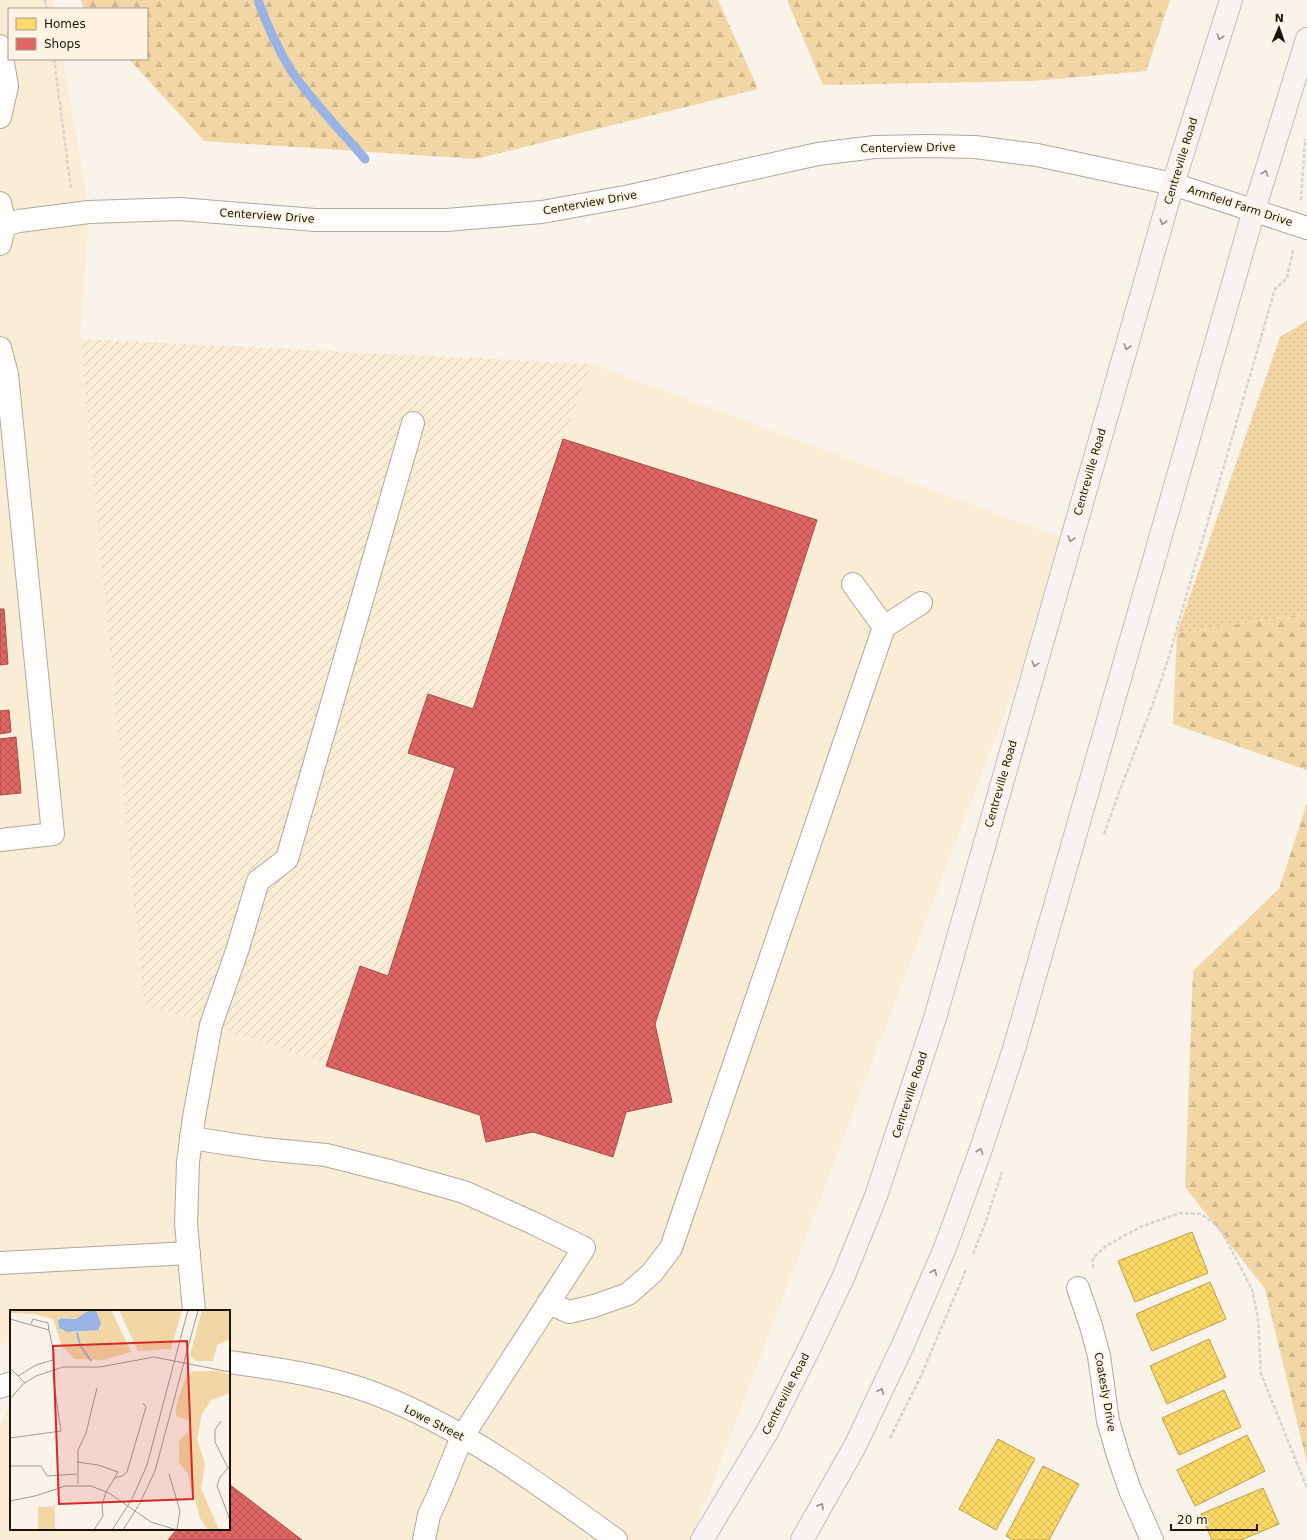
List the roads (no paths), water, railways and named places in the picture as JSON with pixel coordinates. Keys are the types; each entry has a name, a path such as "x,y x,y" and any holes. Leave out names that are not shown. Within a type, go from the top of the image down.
{"main road":[{"name":"Centreville Road","path":"702,1540 767,1432 808,1351 843,1278 876,1196 935,1018 1173,184 1231,0"},
{"path":"802,1540 854,1446 903,1345 945,1248 981,1149 1020,1027 1254,210 1307,39"}],"street":[{"path":"0,46 7,86 0,117"},
{"name":"Centerview Drive","path":"2,231 19,221 89,212 180,209 315,220 446,220 534,212 630,196 818,154 875,146 983,148 1037,155 1173,184"},
{"name":"Armfield Farm Drive","path":"1173,184 1307,228"},
{"path":"0,203 2,231"},
{"path":"0,348 7,374 53,834 0,840"},
{"path":"194,1310 186,1224 188,1162 194,1116 212,1025 238,951 258,881 287,860 413,423"},
{"path":"854,584 884,627"},
{"path":"548,1303 569,1312 594,1306 628,1294 652,1273 671,1248 884,627 921,603"},
{"path":"191,1138 264,1149 326,1155 464,1192 584,1248 462,1437 429,1515 424,1540"},
{"path":"0,1263 189,1253"},
{"name":"Coatesly Drive","path":"1078,1288 1092,1326 1099,1356 1108,1421 1130,1490 1152,1540"},
{"name":"Lowe Street","path":"230,1362 325,1378 369,1392 432,1420 489,1452 554,1495 616,1540"},
{"path":"0,1387 10,1383"}],"waterway":[{"path":"258,0 273,37 292,72 318,105 365,159"}]}
